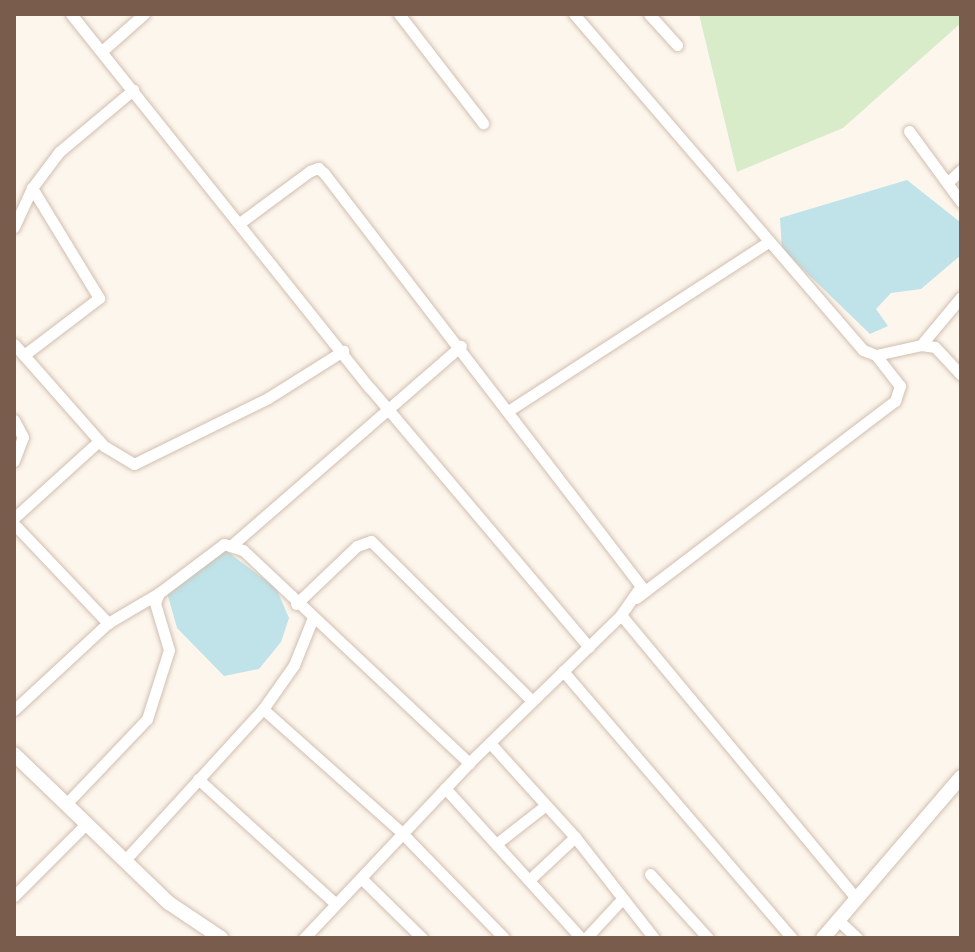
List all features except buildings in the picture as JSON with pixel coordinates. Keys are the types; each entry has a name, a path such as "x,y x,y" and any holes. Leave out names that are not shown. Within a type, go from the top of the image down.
{"street":[{"path":"71,14 241,222 387,408 589,647"},
{"path":"102,51 144,14"},
{"path":"399,14 483,123"},
{"path":"304,938 469,763 636,599 895,401 900,386 876,355 850,337 574,14"},
{"path":"649,14 677,45"},
{"path":"14,227 32,188 59,152 133,90"},
{"path":"909,131 961,202"},
{"path":"241,222 318,168 461,346 636,576 641,586 636,599"},
{"path":"947,183 961,170"},
{"path":"24,355 99,298 32,188"},
{"path":"508,411 768,242"},
{"path":"921,345 961,297"},
{"path":"14,344 99,441 120,460 134,464 158,457 343,351"},
{"path":"876,355 921,345 935,347 961,375"},
{"path":"14,710 108,623 159,593 207,552 233,544 461,346"},
{"path":"14,420 23,437 14,461"},
{"path":"99,441 14,521 108,623"},
{"path":"296,604 357,546 371,541 532,701"},
{"path":"233,544 469,763"},
{"path":"67,803 147,719 169,650 155,603 159,593"},
{"path":"621,615 856,898"},
{"path":"125,860 263,709 294,665 312,620"},
{"path":"563,671 792,938"},
{"path":"263,709 402,833 504,938"},
{"path":"490,743 575,837 654,938"},
{"path":"14,754 183,916 221,938"},
{"path":"823,938 961,777"},
{"path":"198,779 336,904"},
{"path":"445,788 583,938 623,898"},
{"path":"496,844 546,805"},
{"path":"14,896 87,823"},
{"path":"529,880 575,837"},
{"path":"650,874 708,938"},
{"path":"361,878 422,938"},
{"path":"838,920 857,938"}],"green space":[{"path":"699,14 961,14 961,23 843,128 737,172"}],"water":[{"path":"907,180 960,222 961,255 921,289 891,293 876,309 888,326 870,334 782,249 780,218"},
{"path":"221,547 276,588 289,618 281,642 259,669 224,676 177,628 166,589"}]}
